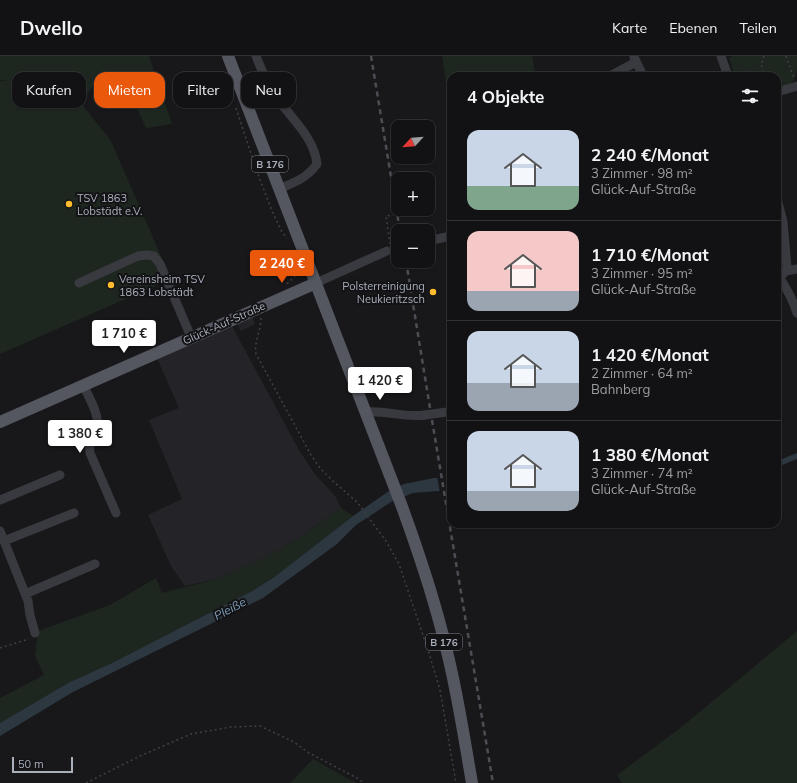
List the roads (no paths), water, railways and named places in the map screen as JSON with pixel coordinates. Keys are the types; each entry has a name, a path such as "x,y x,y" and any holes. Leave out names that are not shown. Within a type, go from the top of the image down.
{"main road":[{"name":"B 176","path":"228,56 402,504 424,567 441,629 459,707 472,783"},
{"name":"Glück-Auf-Straße","path":"0,422 316,283"}],"street":[{"path":"256,56 276,95 311,142 316,153 318,164 312,172 279,189"},
{"path":"721,56 727,72"},
{"path":"616,72 635,59 641,72"},
{"path":"781,90 796,82"},
{"path":"781,217 787,267 781,274"},
{"path":"435,239 447,237"},
{"name":"Glück-Auf-Straße","path":"316,283 387,250"},
{"path":"79,283 138,256 154,256 160,264 191,338"},
{"path":"781,275 797,269"},
{"path":"781,277 792,298 797,313"},
{"path":"83,385 97,417 98,425 89,446 90,453 116,513"},
{"path":"365,412 378,411 413,417 447,411"},
{"path":"0,500 60,475"},
{"path":"4,541 74,513"},
{"path":"0,532 28,601 35,633"},
{"path":"25,594 95,564"}],"water":[{"path":"797,453 797,459 781,465 781,459"},
{"name":"Pleiße","path":"434,478 447,478 447,490 413,493 391,502 356,525 337,544 263,598 73,692 0,736 0,723 68,683 112,663 252,591 273,578 353,516 389,491 404,484"}],"railway":[{"path":"371,56 399,224"},
{"path":"407,268 430,408"},
{"path":"432,420 447,509"},
{"path":"450,528 493,783"}],"place":[{"name":"TSV 1863 Lobstädt e.V.","path":"69,204"},
{"name":"Vereinsheim TSV 1863 Lobstädt","path":"111,285"},
{"name":"Polsterreinigung Neukieritzsch","path":"433,292"}]}
